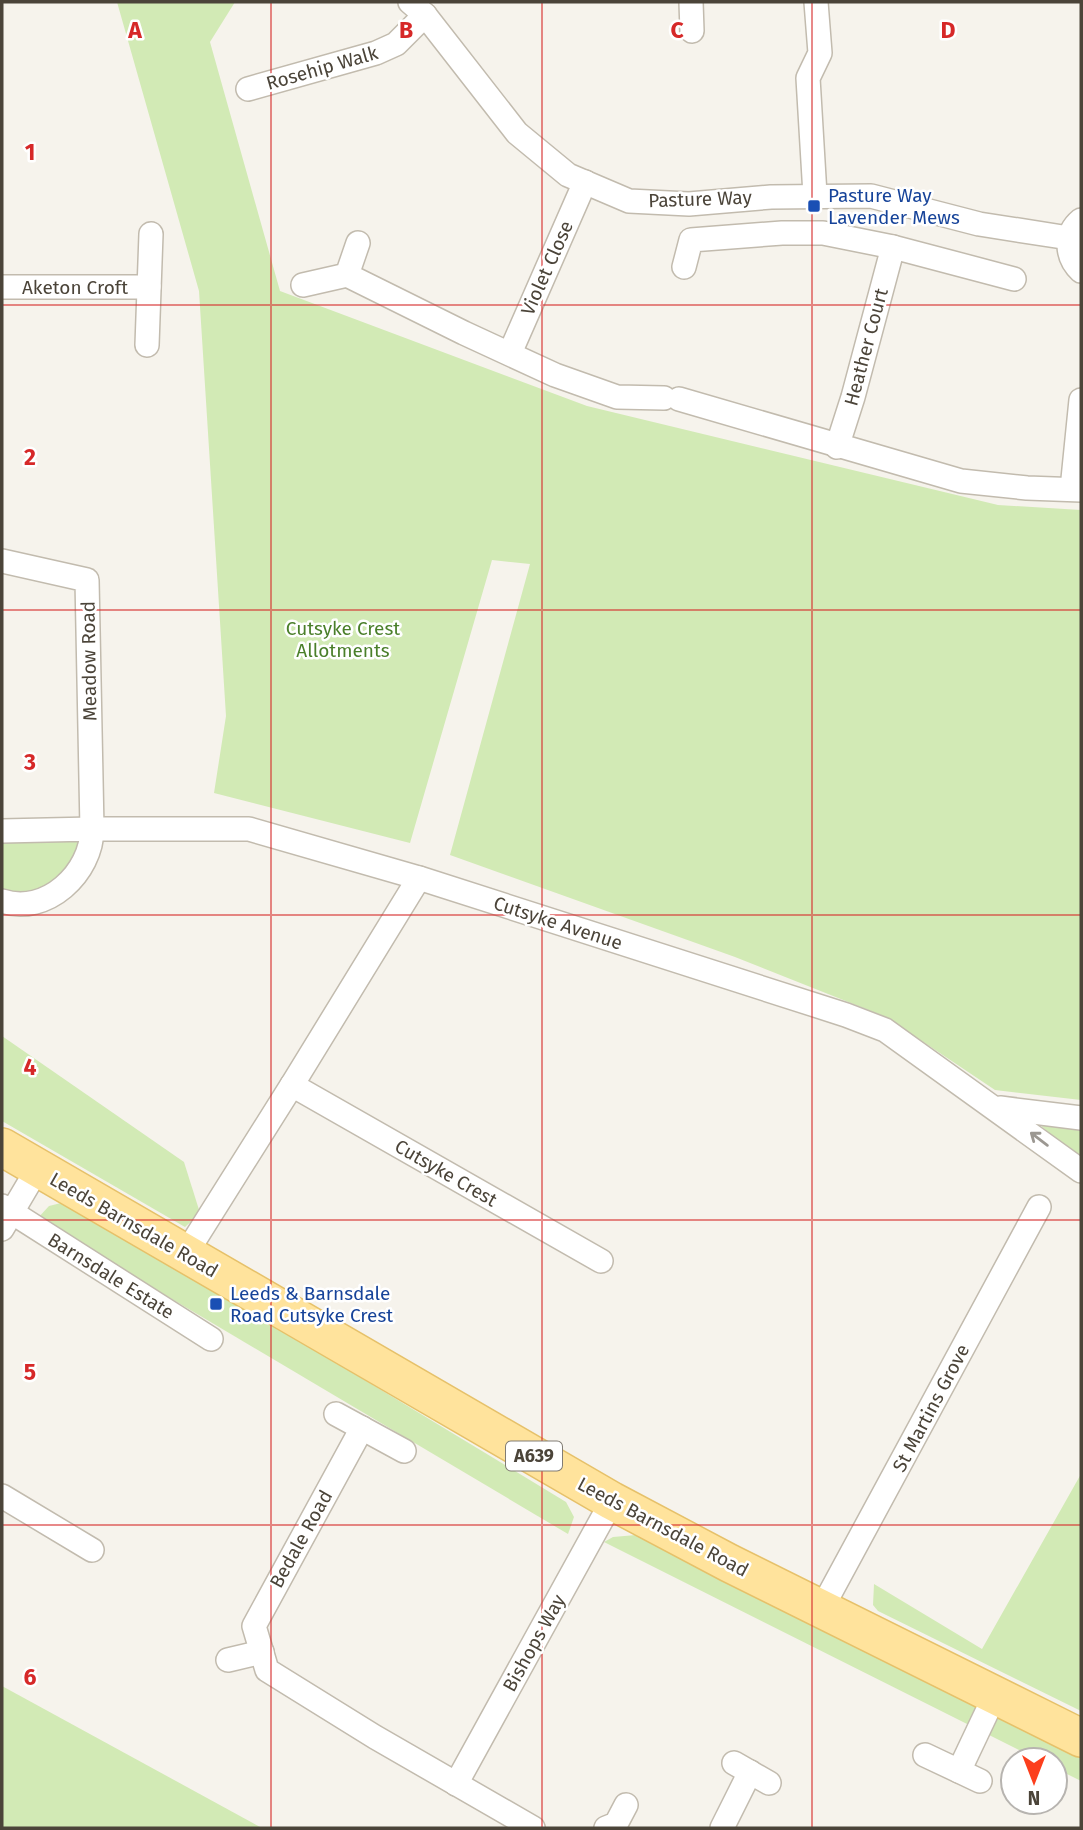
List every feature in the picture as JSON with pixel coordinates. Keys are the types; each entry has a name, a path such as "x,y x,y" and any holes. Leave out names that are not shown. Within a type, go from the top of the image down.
{"main road":[{"name":"Leeds Barnsdale Road","path":"2,1147 612,1501 729,1563 1081,1738"}],"street":[{"path":"691,2 692,31"},
{"path":"816,2 820,53 808,78 816,195"},
{"name":"Pasture Way","path":"417,8 517,133 568,175 629,201 689,204 816,195 871,196 979,224 1075,229"},
{"name":"Rosehip Walk","path":"248,89 376,53 396,44 417,8"},
{"name":"Violet Close","path":"509,353 585,182"},
{"path":"1075,229 1069,250 1072,260 1081,271"},
{"path":"684,267 691,240 733,235 823,233 893,247 1014,279"},
{"name":"Aketon Croft","path":"147,345 150,234"},
{"path":"347,275 358,243"},
{"name":"Heather Court","path":"837,447 893,247"},
{"path":"303,285 347,275 555,374 617,397 671,399 961,481 1027,488 1077,489 1081,400"},
{"name":"Aketon Croft","path":"2,287 149,286"},
{"name":"Meadow Road","path":"2,561 87,580 92,829"},
{"path":"2,901 15,906 28,905 42,902 59,892 89,853 92,829"},
{"name":"Cutsyke Avenue","path":"2,831 249,829 419,878 846,1015 885,1030 1081,1171"},
{"path":"185,1255 419,878"},
{"name":"Cutsyke Crest","path":"292,1085 601,1261"},
{"name":"Cutsyke Avenue","path":"997,1108 1081,1118"},
{"name":"Barnsdale Estate","path":"38,1168 5,1216 211,1339"},
{"name":"St Martins Grove","path":"822,1608 1040,1207"},
{"path":"336,1414 404,1451"},
{"name":"Bedale Road","path":"362,1428 254,1626 267,1670 533,1828"},
{"path":"2,1496 92,1549"},
{"name":"Bishops Way","path":"456,1784 612,1501"},
{"path":"228,1660 262,1652"},
{"path":"925,1755 970,1776 995,1695"},
{"path":"722,1828 751,1773"},
{"path":"606,1828 616,1824 626,1805"}],"green space":[{"name":"Cutsyke Crest Allotments","path":"117,2 235,2 210,42 280,291 587,406 998,505 1081,510 1081,1100 995,1090 886,1017 735,957 450,855 530,564 492,560 410,843 214,793 226,716 199,291"},
{"path":"77,838 82,847 49,886 31,894 2,893 2,839"},
{"path":"2,1036 184,1162 200,1213 185,1227 2,1121"},
{"path":"1037,1122 1081,1127 1081,1156 1049,1133"},
{"path":"69,1201 566,1502 574,1517 568,1534 37,1219 49,1206"},
{"path":"1081,1474 1081,1711 878,1611 873,1605 874,1584 982,1649"},
{"path":"636,1535 650,1539 1057,1746 1011,1746 604,1542 613,1537"},
{"path":"2,1686 262,1828 2,1828"},
{"path":"1069,1752 1081,1758 1081,1781 1069,1775"}],"place":[{"name":"Pasture Way Lavender Mews","path":"814,206"},
{"name":"Leeds & Barnsdale Road Cutsyke Crest","path":"216,1304"}]}
